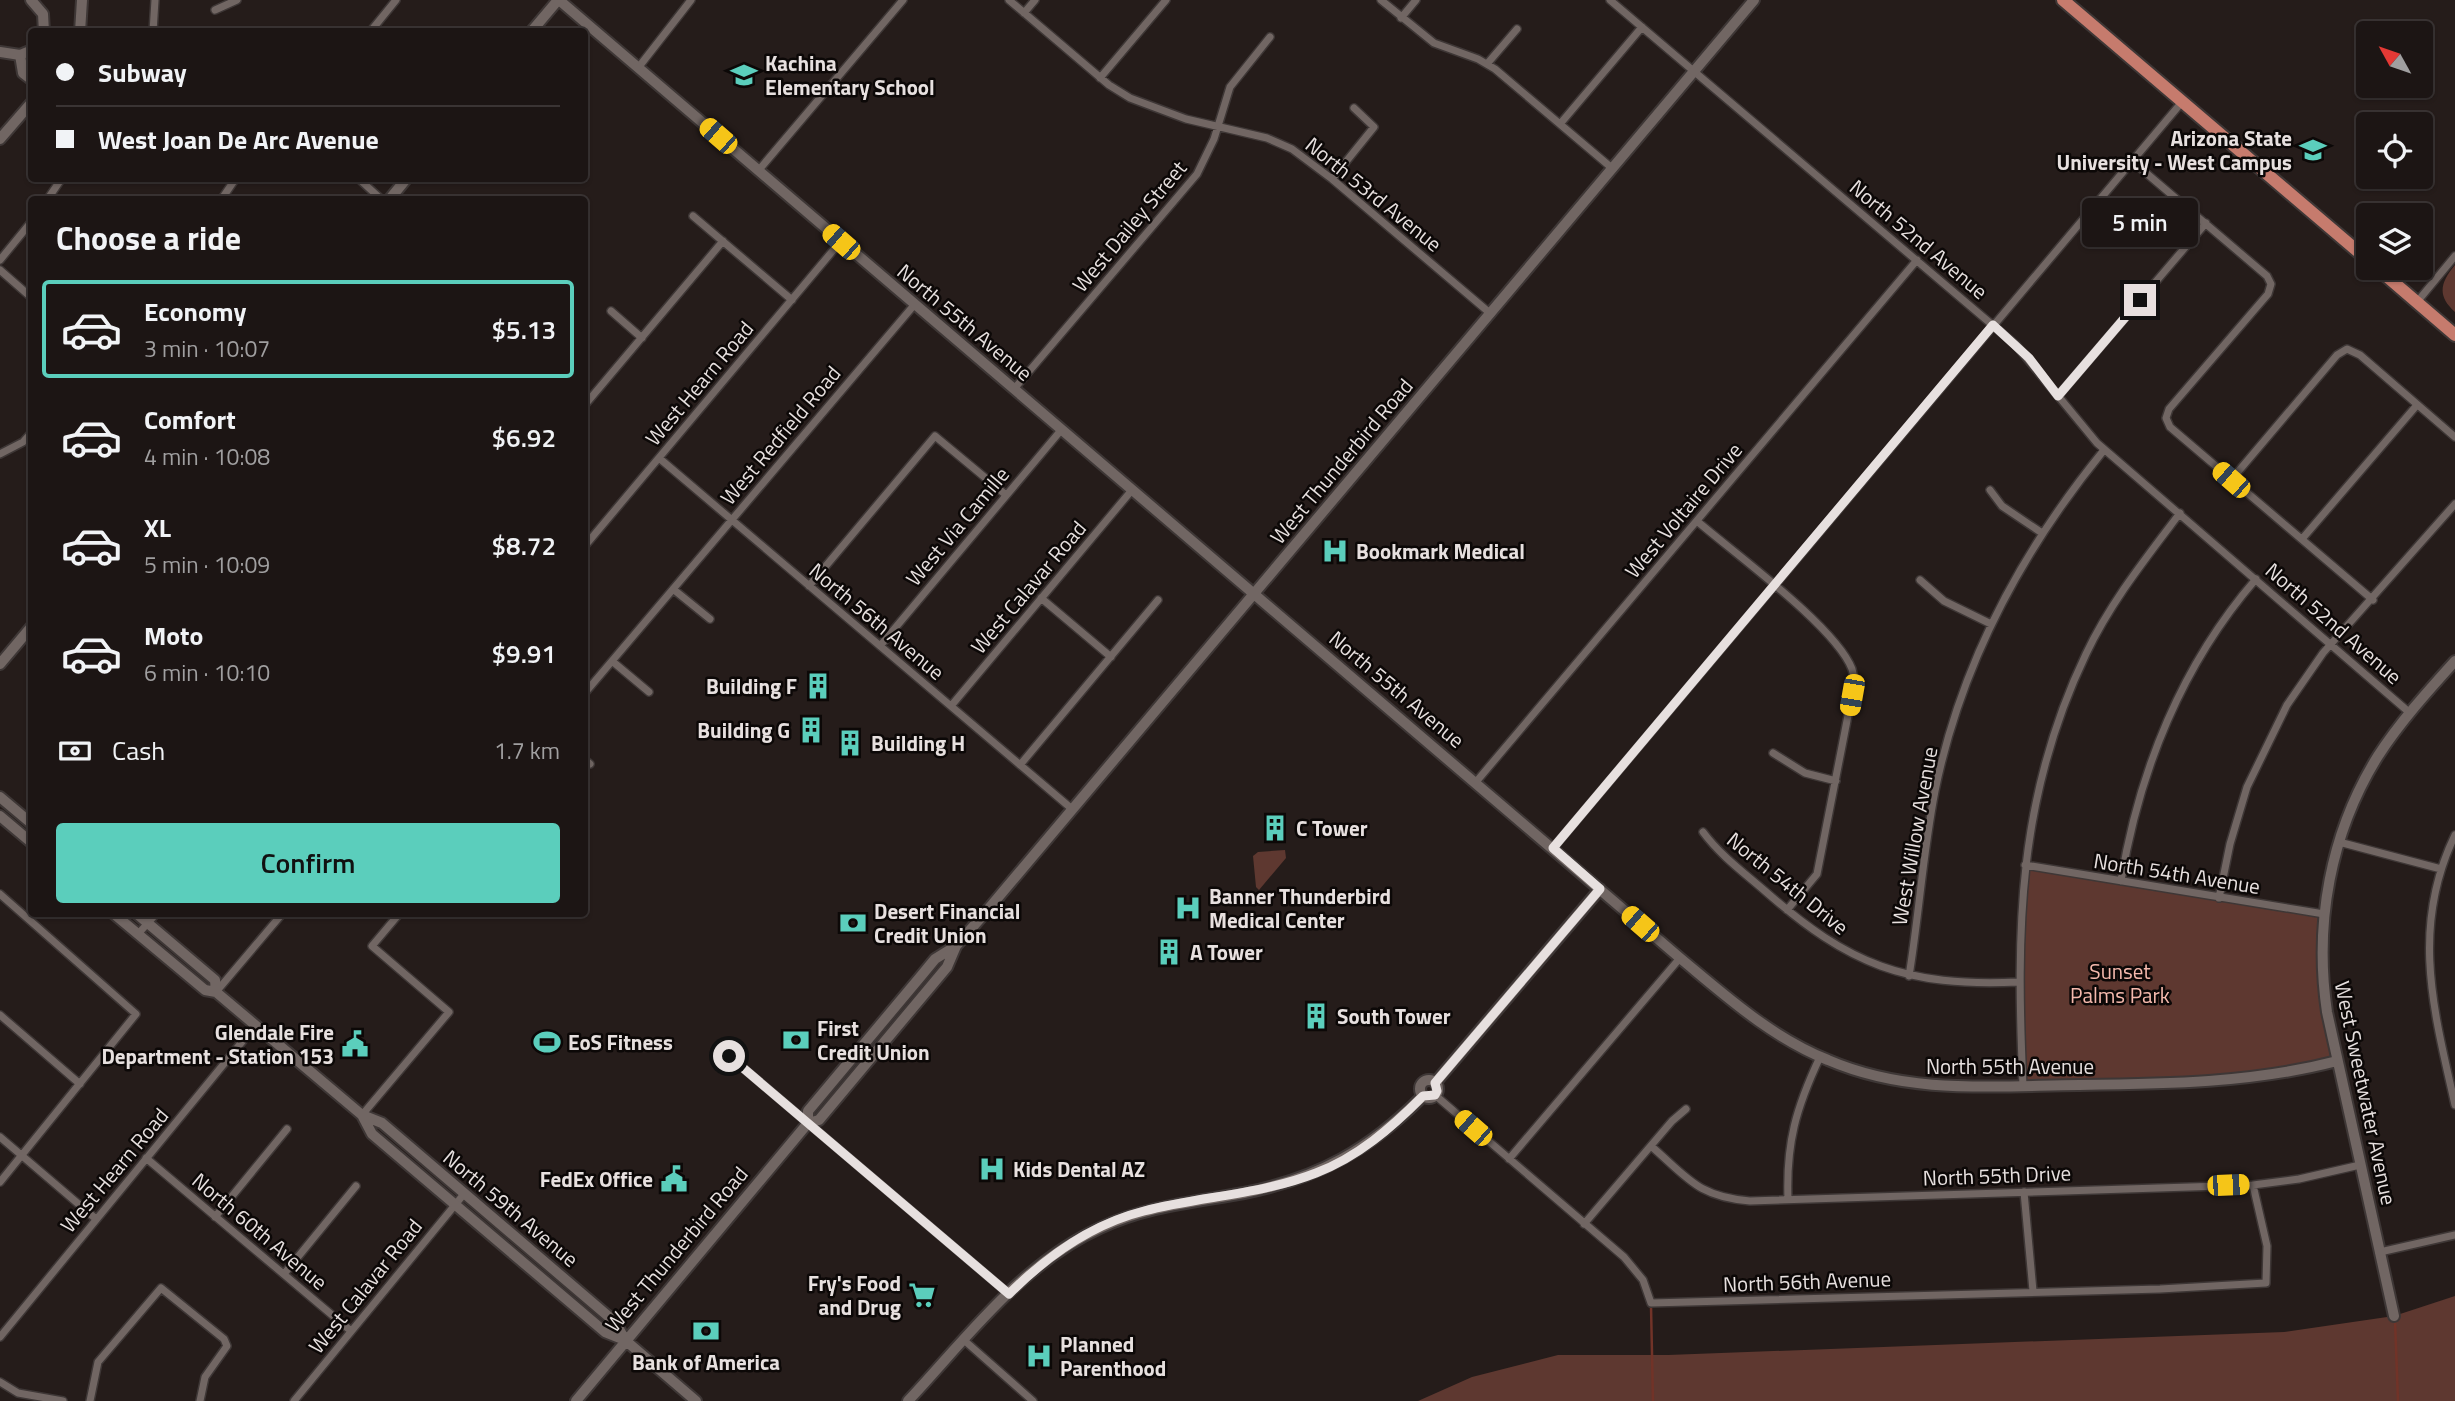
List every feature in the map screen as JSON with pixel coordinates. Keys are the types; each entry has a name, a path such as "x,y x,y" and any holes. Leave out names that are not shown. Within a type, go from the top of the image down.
{"main road":[{"path":"2063,0 2356,250"},
{"path":"2391,280 2455,335"}],"street":[{"path":"31,0 43,14 44,28"},
{"path":"79,28 82,0"},
{"path":"153,28 155,0"},
{"path":"215,10 237,0"},
{"path":"373,28 396,0"},
{"path":"534,28 558,0"},
{"name":"North 55th Avenue","path":"558,0 1750,1016 1820,1057 1880,1078 1913,1085 1970,1088 2222,1081 2298,1071 2337,1061"},
{"path":"638,68 691,0"},
{"path":"758,171 903,0"},
{"name":"North 53rd Avenue","path":"1009,0 1100,78 1136,102 1281,143 1332,179 1490,314"},
{"path":"1024,13 1035,0"},
{"path":"1100,78 1166,0"},
{"path":"1381,0 1434,43 1488,64 1613,169"},
{"path":"1401,18 1416,0"},
{"name":"North 52nd Avenue","path":"1611,0 1993,325 2029,358 2081,427 2104,450 2410,713"},
{"name":"West Thunderbird Road","path":"576,1401 808,1123 818,1120 876,1052 947,967 956,946 1755,0"},
{"path":"1560,124 1642,27"},
{"path":"1488,64 1517,29"},
{"name":"West Dailey Street","path":"1014,389 1190,182 1208,156 1230,87 1270,37"},
{"path":"0,52 20,55 28,52"},
{"path":"20,55 23,73 28,77"},
{"path":"1553,848 2182,102"},
{"path":"0,139 28,107"},
{"path":"1332,179 1374,127 1354,108"},
{"path":"2132,161 2267,276 2271,284 2267,294 2169,408 2166,418 2170,427 2373,600"},
{"path":"362,182 378,196"},
{"path":"392,196 404,182"},
{"path":"693,216 792,300"},
{"path":"2058,396 2206,223"},
{"path":"0,260 28,226"},
{"path":"588,401 723,241"},
{"name":"West Hearn Road","path":"588,542 841,242"},
{"path":"2417,302 2455,256"},
{"name":"West Voltaire Drive","path":"1476,782 1917,260"},
{"path":"0,270 28,294"},
{"name":"West Redfield Road","path":"588,689 915,304"},
{"path":"611,311 642,338"},
{"path":"2231,480 2337,355 2347,349 2360,355 2455,437"},
{"path":"2302,539 2417,405"},
{"name":"West Via Camille","path":"880,646 1062,429"},
{"path":"0,454 28,436"},
{"path":"808,586 935,436 1006,495"},
{"name":"West Willow Avenue","path":"1909,976 1935,791 1960,701 1992,624 2042,533 2104,450"},
{"name":"North 56th Avenue","path":"659,458 1072,809"},
{"name":"West Calavar Road","path":"951,706 1132,490"},
{"path":"1990,491 2002,506 2042,533"},
{"path":"2219,898 2230,844 2257,763 2287,705 2331,644 2373,600 2455,504"},
{"path":"2023,1086 2018,982 2019,924 2025,865 2046,761 2086,653 2134,573 2180,513"},
{"path":"1697,521 1824,630 1853,671 1852,695 1817,874 1787,910"},
{"path":"2121,881 2134,817 2159,739 2193,668 2225,619 2256,579"},
{"path":"1920,580 1944,601 1992,624"},
{"path":"673,589 710,619"},
{"path":"1041,598 1111,657"},
{"path":"1020,765 1158,600"},
{"path":"0,664 28,631"},
{"name":"West Sweetwater Avenue","path":"2394,1316 2324,992 2324,914 2339,842 2368,775 2410,713 2455,660"},
{"path":"612,661 649,692"},
{"path":"1773,752 1805,773 1836,781"},
{"path":"0,797 28,821"},
{"path":"0,816 28,840"},
{"name":"North 54th Drive","path":"1703,832 1713,846 1787,910 1846,953 1909,976 1949,983 2018,982"},
{"path":"2455,835 2441,869 2430,925 2429,986 2455,1105"},
{"path":"2339,842 2441,869"},
{"name":"North 54th Avenue","path":"2025,865 2324,914"},
{"path":"908,1401 1009,1294 1060,1251 1127,1216 1266,1188 1317,1172 1371,1143 1431,1091 1600,889"},
{"path":"0,894 136,1014 0,1182"},
{"name":"North 59th Avenue","path":"118,917 205,990 216,992 362,1115 382,1123 615,1322 625,1340"},
{"name":"North 59th Avenue","path":"141,917 215,980 216,992"},
{"path":"138,934 153,917"},
{"path":"216,992 279,917"},
{"path":"362,1115 449,1012 372,946 396,917"},
{"name":"West Thunderbird Road","path":"808,1123 808,1111 935,959 956,946"},
{"path":"1509,1159 1680,958"},
{"path":"876,1052 888,1028 919,989 921,976"},
{"path":"0,1015 80,1084"},
{"name":"West Hearn Road","path":"0,1337 256,1026"},
{"path":"729,1056 1009,1294"},
{"path":"1788,1199 1787,1170 1792,1128 1820,1057"},
{"name":"North 56th Avenue","path":"1431,1091 1637,1272 1651,1303 2266,1283 2267,1247 2253,1185"},
{"path":"1584,1224 1686,1109"},
{"name":"North 59th Avenue","path":"362,1115 372,1134 605,1332 625,1340 696,1401"},
{"path":"215,1217 286,1129"},
{"path":"0,1137 96,1219"},
{"name":"North 55th Drive","path":"1651,1146 1704,1191 1721,1199 2253,1185 2299,1179 2360,1165"},
{"name":"North 60th Avenue","path":"146,1158 351,1331"},
{"path":"284,1274 356,1186"},
{"path":"2024,1192 2033,1291"},
{"name":"West Calavar Road","path":"294,1401 464,1194"},
{"path":"2380,1252 2455,1235"},
{"path":"513,1254 526,1257 539,1268 550,1266"},
{"path":"90,1401 98,1362 161,1288 224,1339 227,1346 205,1377 200,1401"},
{"path":"965,1340 1033,1401"},
{"path":"0,1382 18,1393 63,1401"}],"green space":[{"path":"2455,265 2455,312 2445,300 2443,289 2446,278"},
{"path":"1285,850 1286,858 1259,890 1256,887 1253,856 1258,852"},
{"name":"Sunset Palms Park","path":"2025,865 2324,914 2322,951 2337,1061 2254,1077 2023,1086"},
{"path":"2455,1296 2455,1401 1418,1401 1472,1377 1558,1355 1668,1355 2284,1332 2394,1316"}],"waterway":[{"path":"1651,1306 1653,1401"},
{"path":"2395,1320 2398,1401"}],"place":[{"name":"Kachina Elementary School","path":"744,75"},
{"name":"Arizona State University - West Campus","path":"2313,150"},
{"name":"Bookmark Medical","path":"1335,551"},
{"name":"Building F","path":"818,686"},
{"name":"Building G","path":"811,730"},
{"name":"Building H","path":"850,743"},
{"name":"C Tower","path":"1275,828"},
{"name":"Banner Thunderbird Medical Center","path":"1188,908"},
{"name":"Desert Financial Credit Union","path":"853,923"},
{"name":"A Tower","path":"1169,952"},
{"name":"South Tower","path":"1316,1016"},
{"name":"First Credit Union","path":"796,1040"},
{"name":"EoS Fitness","path":"547,1042"},
{"name":"Glendale Fire Department - Station 153","path":"355,1044"},
{"name":"Kids Dental AZ","path":"992,1169"},
{"name":"FedEx Office","path":"674,1179"},
{"name":"Fry's Food and Drug","path":"922,1295"},
{"name":"Bank of America","path":"706,1331"},
{"name":"Planned Parenthood","path":"1039,1356"}],"route":[{"path":"729,1056 1009,1294 1022,1280 1060,1251 1098,1228 1119,1219 1147,1210 1266,1188 1313,1174 1355,1153 1392,1126 1423,1096 1428,1098 1435,1095 1435,1083 1600,889 1553,848 1993,325 2029,358 2058,396 2140,300"}]}
